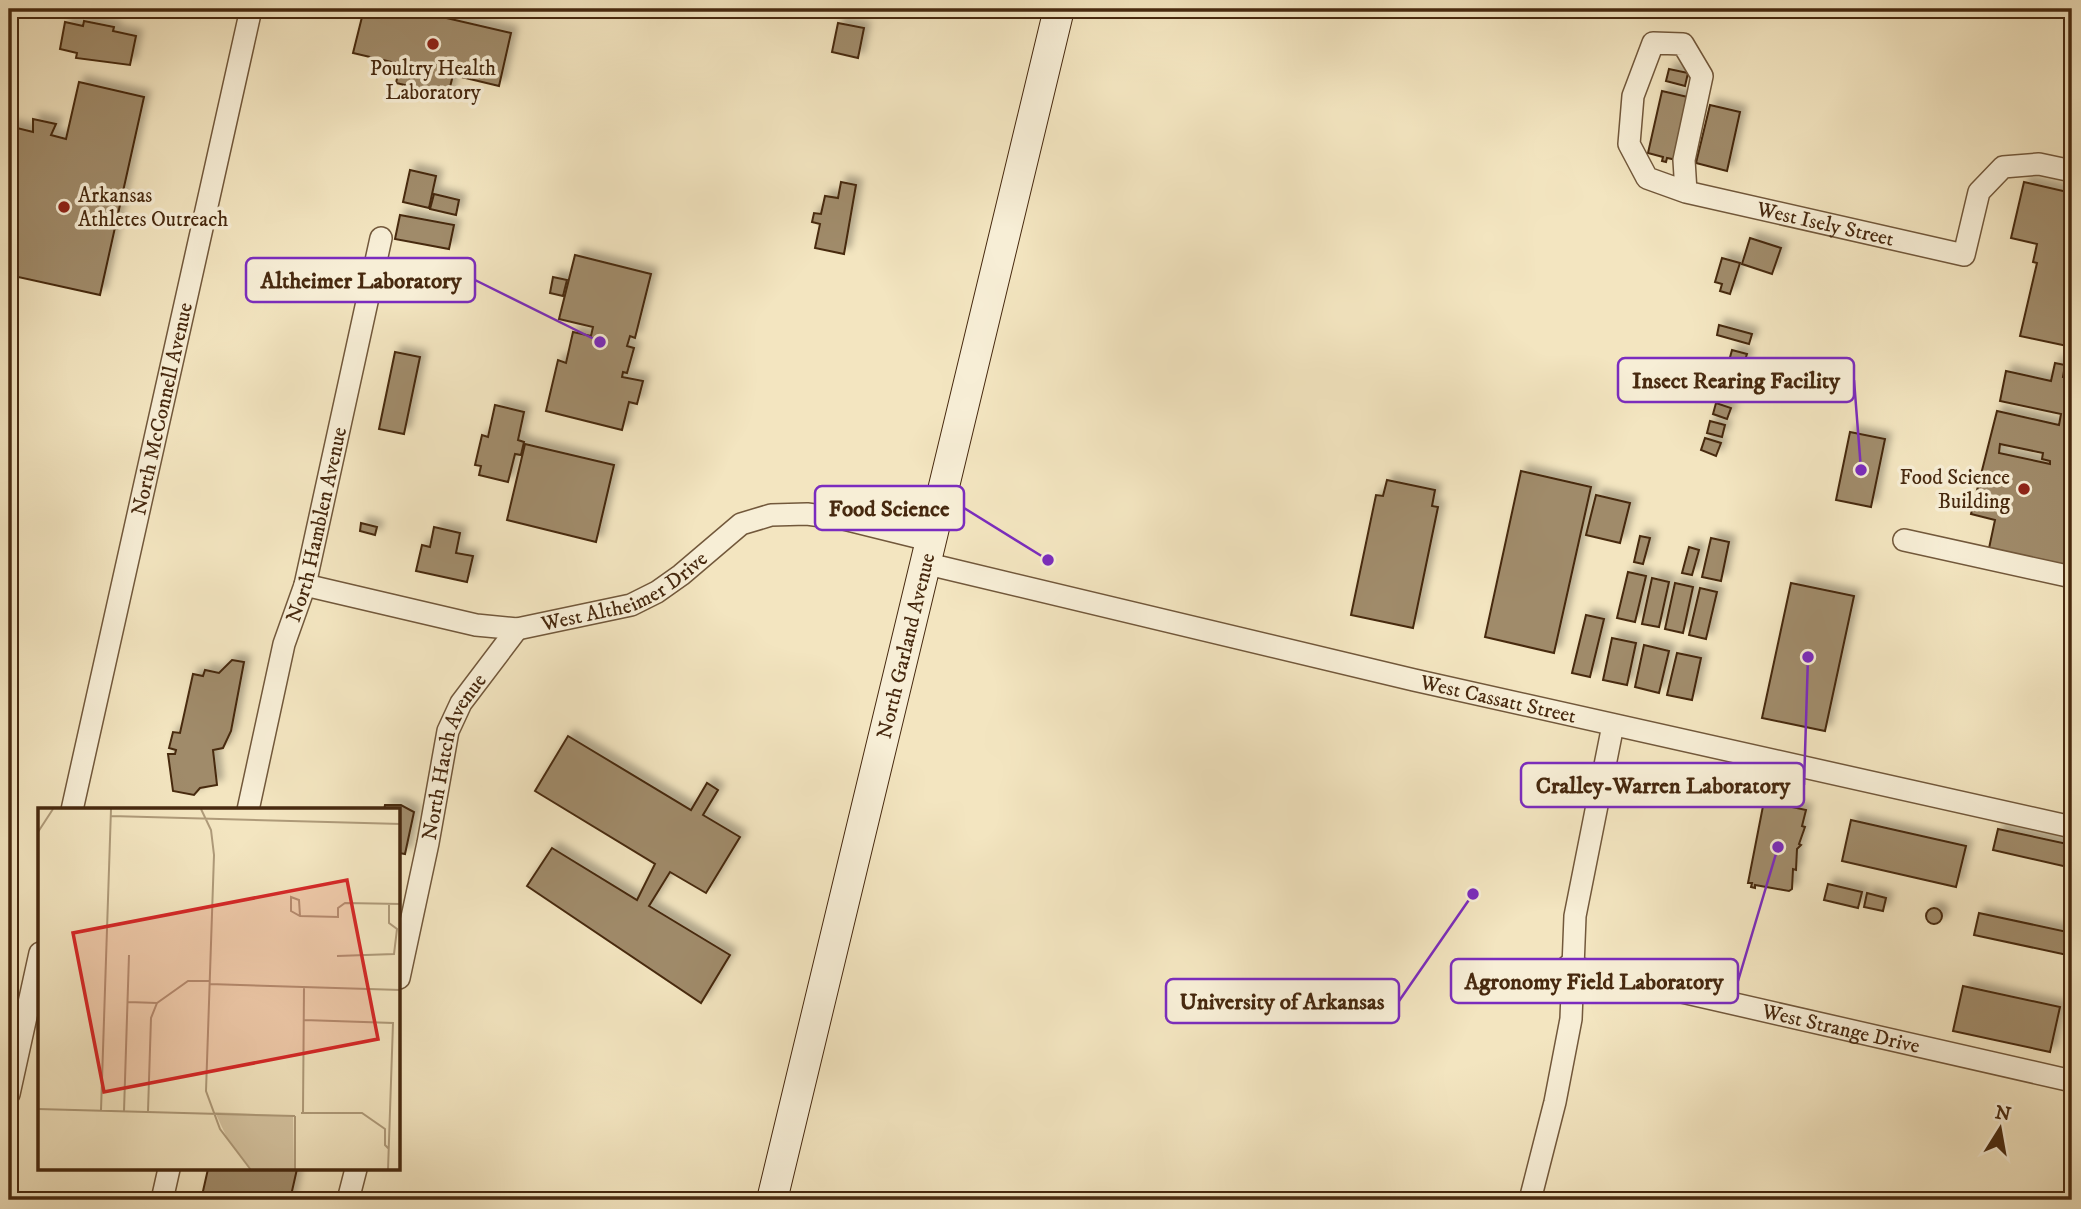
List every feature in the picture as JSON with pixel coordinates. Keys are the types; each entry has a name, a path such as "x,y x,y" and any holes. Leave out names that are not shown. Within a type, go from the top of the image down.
{"main road":[{"name":"North Garland Avenue","path":"772,1200 1059,9"}],"street":[{"name":"North McConnell Avenue","path":"72,808 251,9"},
{"name":"West Isely Street","path":"1686,192 1684,160 1702,76 1683,44 1653,43 1633,96 1629,144 1647,178 1686,192 1964,256 1979,192 2003,167 2039,164 2072,171"},
{"name":"North Hamblen Avenue","path":"248,808 284,644 304,585 381,238"},
{"name":"West Altheimer Drive","path":"304,585 476,625 517,629 631,605 657,592 681,575 741,524 771,516 807,513 844,519 930,552"},
{"path":"1904,540 2072,577"},
{"name":"West Cassatt Street","path":"930,552 1613,725 2072,827"},
{"name":"North Hatch Avenue","path":"401,969 428,844 448,732 461,703 517,629"},
{"path":"1530,1200 1555,1102 1571,1019 1570,967 1583,867 1613,725"},
{"path":"9,1094 38,962"},
{"name":"West Strange Drive","path":"1570,967 2072,1081"},
{"path":"162,1200 169,1170"},
{"path":"348,1200 356,1170"}],"building":[{"name":"Poultry Health Laboratory","path":"364,9 412,10 511,33 499,86 453,75 448,95 396,83 400,64 353,53"},
{"path":"84,21 114,27 113,31 136,36 130,65 76,58 77,53 60,49 65,22 83,26"},
{"path":"838,23 864,28 858,58 832,52"},
{"path":"1669,69 1688,73 1685,86 1666,81"},
{"name":"Arkansas Athletes Outreach","path":"79,82 144,97 100,295 9,275 9,126 33,132 33,119 56,124 51,135 66,139"},
{"path":"1662,91 1692,98 1677,160 1667,158 1666,162 1662,161 1663,157 1648,153"},
{"path":"1710,105 1740,112 1727,171 1696,163"},
{"path":"410,170 436,176 429,208 403,202"},
{"path":"841,182 856,185 844,254 815,248 820,224 812,222 814,213 821,214 825,196 838,198"},
{"path":"2024,182 2072,193 2072,347 2020,336 2037,263 2033,262 2037,244 2011,238"},
{"path":"434,194 459,200 456,215 430,209"},
{"path":"400,215 454,225 449,249 395,239"},
{"path":"1750,238 1781,248 1772,274 1742,264"},
{"path":"575,255 651,274 635,338 630,336 627,346 634,348 627,373 623,372 622,377 643,381 637,404 629,402 622,430 546,411 558,360 566,363 573,332 591,336 593,327 559,319"},
{"path":"1722,258 1740,263 1730,294 1720,291 1722,284 1715,282"},
{"path":"553,277 567,280 563,296 550,293"},
{"path":"1719,325 1752,334 1749,344 1717,335"},
{"path":"1732,350 1747,354 1743,366 1729,361"},
{"path":"395,352 420,357 404,434 379,429"},
{"name":"Food Science Building","path":"2055,363 2065,365 2063,377 2072,379 2072,572 1988,553 1995,520 1971,514 1997,411 2059,425 2061,414 2000,401 2006,371 2051,381","holes":["2000,444 2043,453 2042,459 2050,461 2050,464 1999,453"]},
{"path":"1716,403 1731,408 1727,419 1713,414"},
{"path":"495,405 524,412 518,440 524,442 521,455 515,454 508,482 479,475 481,466 475,465 482,435 488,437"},
{"path":"1710,421 1725,425 1722,437 1707,433"},
{"path":"1850,432 1885,439 1871,507 1836,500"},
{"path":"1705,438 1721,443 1716,456 1701,450"},
{"path":"525,444 614,465 596,542 507,520"},
{"path":"1521,471 1591,487 1554,653 1485,637"},
{"path":"1387,480 1435,490 1432,506 1438,507 1413,628 1351,615 1376,495 1383,496"},
{"path":"1596,495 1630,503 1620,543 1586,535"},
{"path":"361,523 377,527 375,535 360,531"},
{"path":"434,527 460,533 456,553 473,556 467,582 416,571 422,545 430,547"},
{"path":"1640,536 1650,538 1643,564 1634,562"},
{"path":"1711,538 1729,542 1721,581 1702,577"},
{"path":"1689,547 1699,550 1692,575 1682,573"},
{"path":"1628,572 1646,576 1635,622 1617,618"},
{"path":"1652,578 1669,582 1659,627 1642,624"},
{"path":"1675,583 1693,587 1683,633 1665,629"},
{"path":"1791,583 1854,596 1825,731 1762,718"},
{"path":"1700,588 1717,592 1706,639 1689,635"},
{"path":"1586,615 1604,619 1590,677 1572,673"},
{"path":"1612,638 1636,643 1627,685 1603,680"},
{"path":"1644,645 1669,651 1659,693 1635,687"},
{"path":"1677,653 1701,658 1692,700 1667,695"},
{"path":"232,660 244,662 231,731 223,748 213,750 217,785 200,788 194,795 173,791 168,754 175,754 176,750 169,748 173,732 180,733 193,674 203,676 205,670 219,673"},
{"path":"568,736 691,810 707,783 718,790 703,815 740,837 706,893 670,872 649,906 730,955 701,1003 527,886 552,848 637,900 655,864 535,791"},
{"path":"1764,801 1806,810 1802,826 1805,827 1799,844 1801,845 1797,849 1796,870 1793,869 1792,889 1789,891 1755,885 1755,888 1751,887 1752,883 1748,883"},
{"path":"385,805 401,805 414,812 405,854 401,853 401,808 384,808"},
{"path":"1851,820 1966,846 1956,887 1842,861"},
{"path":"1998,829 2072,845 2072,868 1993,850"},
{"path":"1828,884 1862,892 1858,908 1824,900"},
{"path":"1867,893 1886,898 1883,911 1864,907"},
{"path":"1934,908 1942,916 1934,924 1926,916"},
{"path":"1979,913 2072,933 2072,956 1974,935"},
{"path":"1963,986 2060,1007 2050,1052 1953,1031"},
{"path":"208,1170 297,1170 290,1200 201,1200"}],"place":[{"name":"Poultry Health Laboratory","path":"433,44"},
{"name":"Arkansas Athletes Outreach","path":"64,207"},
{"name":"Altheimer Laboratory","path":"600,342"},
{"name":"Insect Rearing Facility","path":"1861,470"},
{"name":"Food Science Building","path":"2024,489"},
{"name":"Food Science","path":"1048,560"},
{"name":"Cralley-Warren Laboratory","path":"1808,657"},
{"name":"Agronomy Field Laboratory","path":"1778,847"},
{"name":"University of Arkansas","path":"1473,894"}]}
